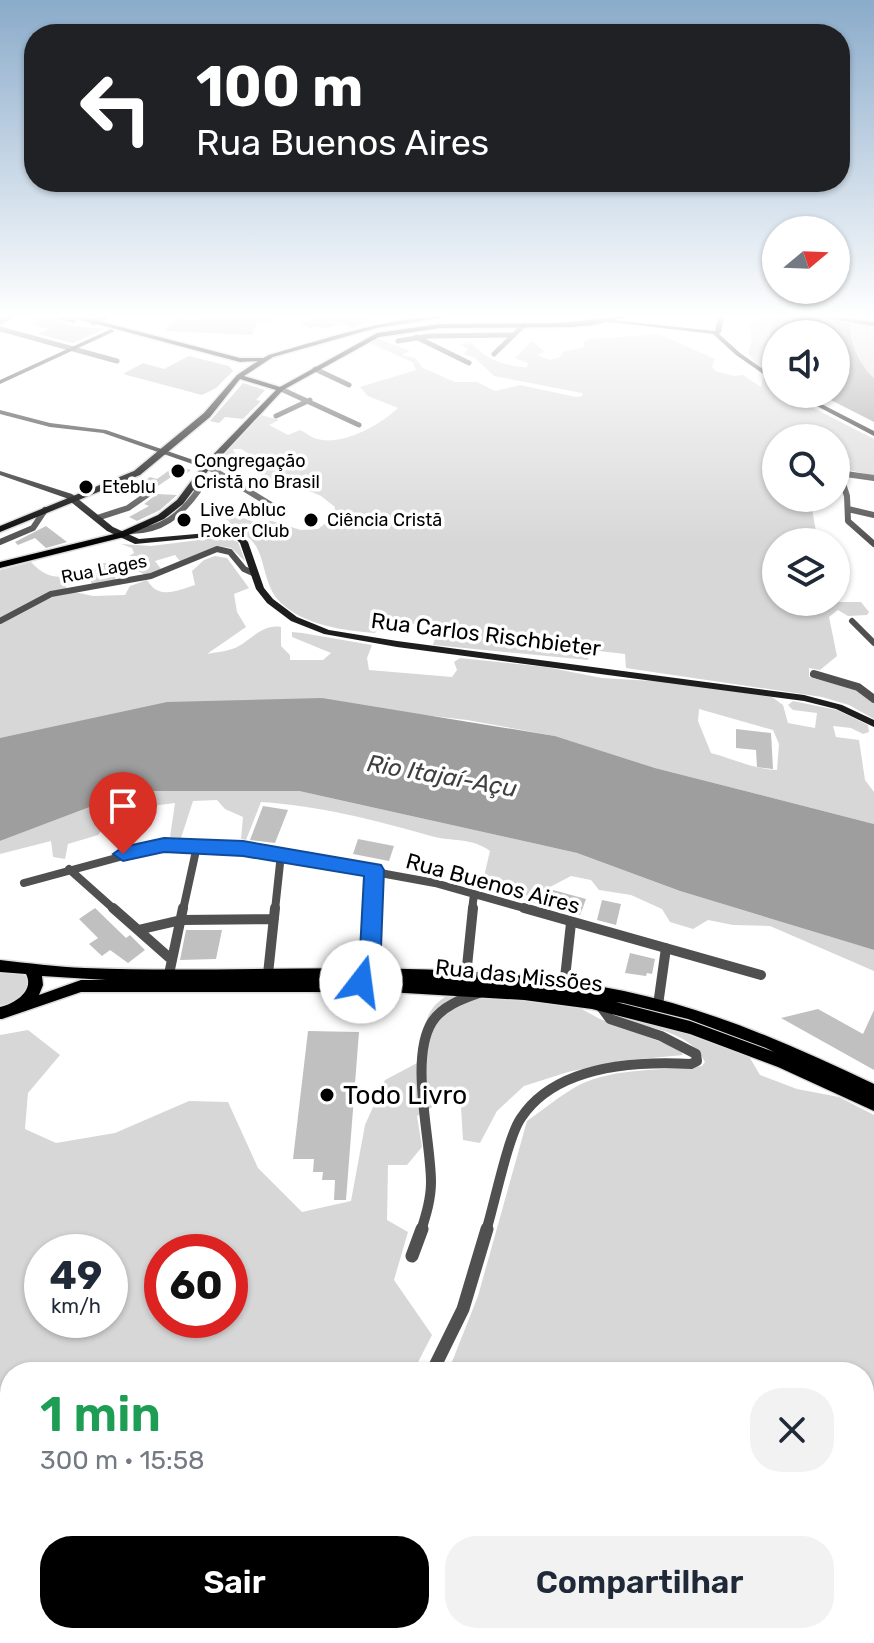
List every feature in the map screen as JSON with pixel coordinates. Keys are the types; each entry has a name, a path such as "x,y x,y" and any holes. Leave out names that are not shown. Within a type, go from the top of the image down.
{"main road":[{"path":"0,529 63,503 77,502 137,473 207,415 226,392"},
{"path":"0,565 121,535 139,529 175,507 207,466 278,392"},
{"path":"100,540 110,529"},
{"name":"Rua das Missões","path":"0,966 83,974 170,967 268,974 466,976 564,987 658,1005 771,1043 874,1091"},
{"path":"1,1013 33,993 37,980 30,969"},
{"path":"356,986 369,974"},
{"name":"Rua das Missões","path":"1,1013 31,1006 64,990 81,986 491,989 599,1004 685,1025 747,1046 874,1104"}],"street":[{"path":"288,392 359,425"},
{"path":"276,416 310,400"},
{"path":"824,408 874,434"},
{"path":"0,412 58,426 94,429 165,451 207,466 281,511"},
{"path":"0,473 77,502"},
{"path":"850,475 874,478"},
{"path":"97,518 128,508 151,492"},
{"name":"Rua Carlos Rischbieter","path":"77,502 110,529 138,542 219,534 237,536 244,542 260,589 280,611 314,627 345,636 796,697 839,707 874,724"},
{"path":"850,509 874,515"},
{"path":"0,542 32,529 44,517 45,510"},
{"path":"848,512 848,521 874,544"},
{"path":"138,542 139,529"},
{"name":"Rua Lages","path":"0,621 51,594 151,576 217,549 230,552 244,569 255,574"},
{"path":"852,621 874,643"},
{"path":"814,674 858,687 874,699"},
{"name":"Rua Buenos Aires","path":"24,883 164,845 281,854 374,870 474,894 761,975"},
{"path":"170,967 197,846"},
{"path":"268,974 281,854"},
{"path":"69,869 138,930 170,967"},
{"path":"369,974 374,870"},
{"path":"466,976 474,894"},
{"path":"138,930 181,920 274,919"},
{"path":"564,987 571,923"},
{"path":"658,1005 666,948"},
{"path":"412,1256 425,1221 431,1188 425,1093 428,1028 447,1008 491,989"},
{"path":"437,1362 463,1309 519,1120 527,1109 547,1089 608,1069 646,1063 691,1064 697,1061 696,1054 683,1046 610,1019 599,1004"}],"shaded area":[{"path":"364,392 551,392 583,396 575,392 762,392 762,408 813,408 845,424 762,424 762,512 813,512 815,528 762,528 762,616 830,616 837,656 820,670 809,668 809,677 854,689 874,704 874,719 849,705 822,697 626,668 625,654 590,650 588,660 433,645 436,635 448,630 435,621 416,624 383,622 375,633 325,626 301,617 281,603 273,593 257,548 240,533 225,530 230,522 226,519 229,513 254,522 272,521 301,530 318,529 334,517 335,507 321,496 286,481 274,486 248,467 260,460 241,449 233,449 235,454 229,458 222,457 261,415 279,420 269,425 288,435 300,430 315,438 338,440 371,427 398,408"},
{"path":"850,427 874,439 874,476 850,470"},
{"path":"224,537 238,542 245,561 231,548 218,546 180,561 175,555 155,561 161,569 147,576 131,567 143,560 143,556 129,556 134,553 132,548 121,544 151,546"},
{"path":"215,556 227,558 249,588 234,594 237,612 246,627 207,654 232,649 263,630 281,627 281,646 290,655 290,660 323,660 331,653 292,637 292,632 372,645 367,658 369,670 452,677 457,670 454,662 460,658 546,667 602,678 670,682 772,697 783,705 788,723 815,728 817,713 793,710 788,705 793,701 837,710 868,725 869,732 863,734 851,728 833,726 836,737 859,740 865,780 874,792 874,824 655,768 555,736 406,713 0,738 0,570 31,562 46,574 60,577 95,569 98,563 110,563 117,583 93,587 90,579 67,585 65,590 93,596 125,595 130,586 147,580 162,592 195,585 192,571 204,560","holes":["699,709 773,730 779,744 777,770 752,766 711,753 698,721"]},
{"path":"850,602 861,602 869,612 867,615 850,616"},
{"path":"132,791 299,791 577,853 680,891 874,950 874,971 770,926 733,925 708,920 693,929 670,922 662,909 631,895 599,890 591,880 571,876 550,887 538,904 481,889 490,851 483,847 305,807 261,802 246,840 241,839 243,817 225,809 217,800 193,801 181,838 170,837 175,803 136,808 107,824 98,835 68,844 65,859 53,857 51,841 0,854 0,841"},
{"path":"10,971 29,977 28,990 10,1004 0,1005 0,972"},
{"path":"447,996 543,1001 578,1007 600,1019 680,1049 683,1055 620,1061 568,1072 524,1086 497,1111 480,1143 463,1140 460,1091 417,1116 422,1147 407,1165 388,1165 387,1220 408,1232 394,1280 432,1335 418,1362 0,1362 0,1035 28,1030 60,1055 28,1093 25,1129 56,1143 115,1133 189,1101 228,1102 258,1168 302,1212 351,1201 365,1125 385,1080 419,1062 423,1034 433,1008"},
{"path":"609,1012 645,1018 747,1053 760,1075 797,1089 839,1097 874,1115 874,1362 452,1362 478,1296 527,1121 572,1089 593,1079 624,1072 702,1066 705,1062 697,1050 675,1035"}],"water":[{"path":"850,392 874,392 874,422 846,408 850,408"},
{"name":"Rio Itajaí-Açu","path":"322,698 555,736 655,768 874,824 874,950 680,891 577,853 299,791 132,791 0,841 0,738 167,702"}],"building":[{"path":"235,392 263,392 256,400 261,401 243,419 225,417 219,423 210,421"},
{"path":"175,466 191,470 182,477 174,475 155,488 135,487 150,477 157,479"},
{"path":"157,494 177,495 160,510 137,521 129,517 149,506 144,504"},
{"path":"46,526 67,542 46,548 35,538 18,545 15,542"},
{"path":"736,729 771,733 773,769 757,767 756,750 736,748"},
{"path":"263,806 288,810 275,843 250,840"},
{"path":"358,839 394,846 389,861 353,854"},
{"path":"553,890 586,899 580,915 548,904"},
{"path":"602,900 621,904 616,925 597,920"},
{"path":"95,908 126,938 130,935 145,950 128,963 110,950 102,956 89,944 98,938 79,919"},
{"path":"186,930 222,930 216,959 180,960"},
{"path":"630,953 655,959 652,974 625,973"},
{"path":"818,1009 863,1034 874,1010 874,1070 781,1018"},
{"name":"Todo Livro","path":"308,1031 359,1032 346,1200 334,1200 335,1180 322,1180 323,1172 313,1172 314,1159 293,1159"}],"place":[{"name":"Congregação Cristã no Brasil","path":"178,471"},
{"name":"Eteblu","path":"86,487"},
{"name":"Live Abluc Poker Club","path":"184,520"},
{"name":"Ciência Cristã","path":"311,520"},
{"name":"Todo Livro","path":"327,1095"}],"route":[{"path":"123,854 164,845 243,848 374,870 369,974 361,982"}]}
